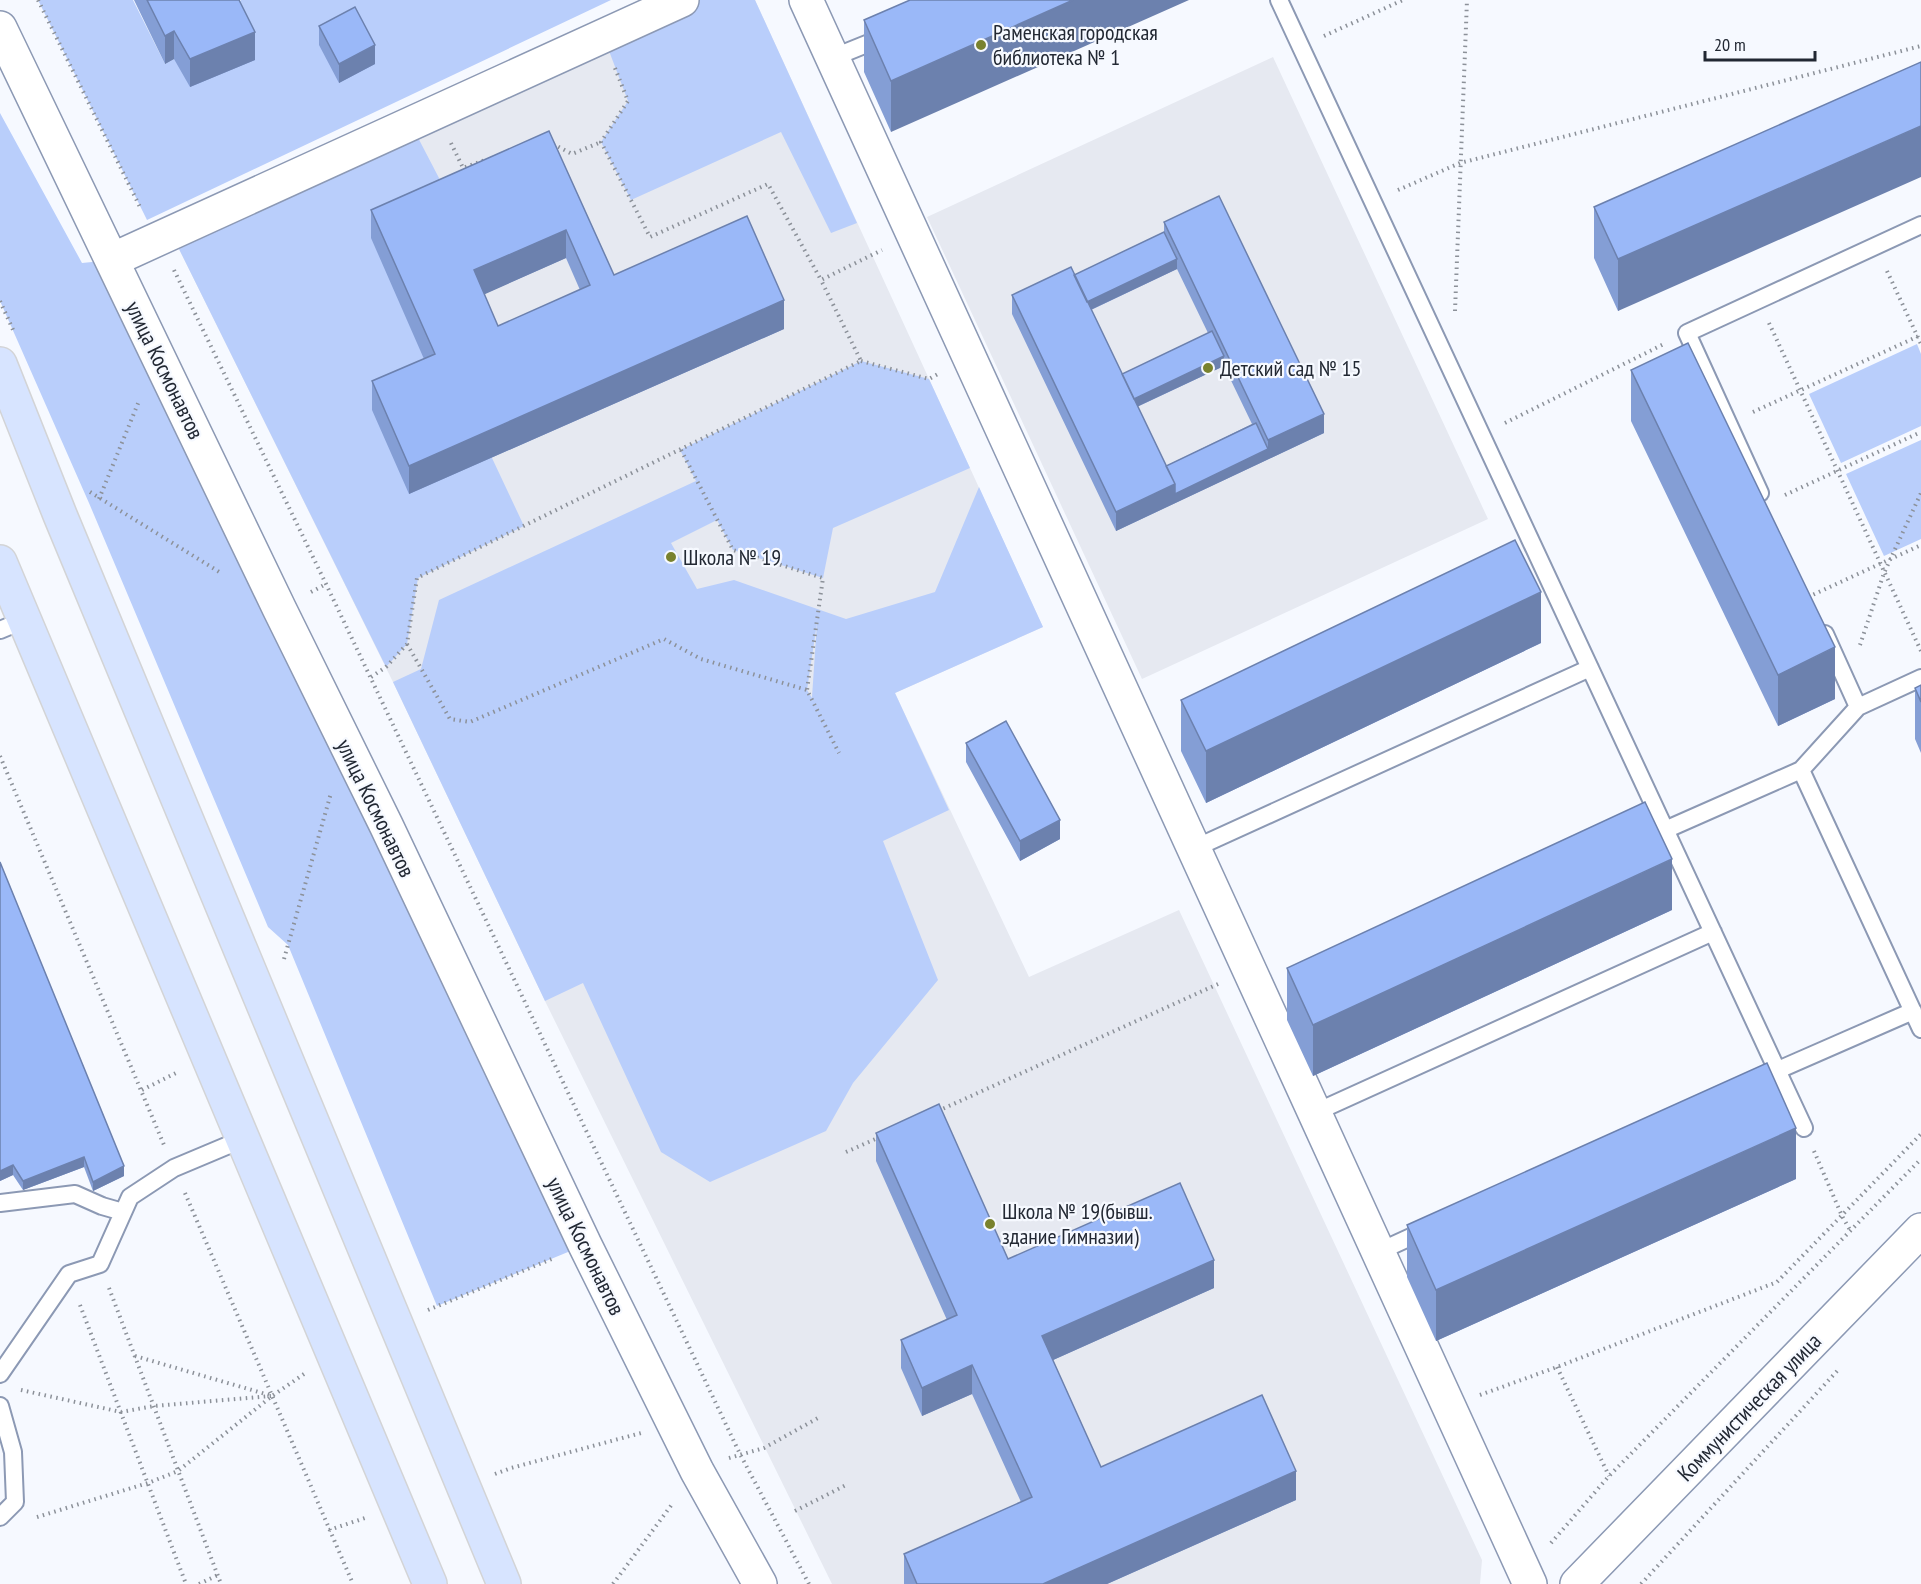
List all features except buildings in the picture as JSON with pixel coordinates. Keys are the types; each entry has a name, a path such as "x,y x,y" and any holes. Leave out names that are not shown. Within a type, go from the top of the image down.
{"main road":[{"path":"0,364 60,515 504,1584"},
{"path":"0,562 12,625 243,1139 430,1584"}],"street":[{"path":"112,260 682,0"},
{"path":"806,0 1527,1579"},
{"name":"улица Космонавтов","path":"0,28 391,836 585,1245 677,1432 760,1584"},
{"name":"Коммунистическая улица","path":"1577,1584 1921,1230"}],"lane":[{"path":"1279,0 1804,1128"},
{"path":"832,58 902,28"},
{"path":"1765,504 1687,333 1921,225"},
{"path":"1808,597 1858,707"},
{"path":"1193,849 1590,668"},
{"path":"1665,830 1801,770 1858,707 1921,678"},
{"path":"1801,770 1921,1029"},
{"path":"1314,1113 1713,932"},
{"path":"1756,1080 1913,1011"},
{"path":"0,1374 69,1274 99,1264 130,1197 174,1168 243,1139"},
{"path":"0,1203 75,1194 123,1212"},
{"path":"1378,1252 1443,1223"},
{"path":"0,1406 13,1452 15,1502 0,1517"}],"path":[{"path":"38,0 147,220 159,239 371,677 740,1454 809,1584"},
{"path":"1300,47 1403,0"},
{"path":"1455,315 1467,0"},
{"path":"549,142 572,154 601,142 628,101 603,35"},
{"path":"1372,201 1460,163 1921,46"},
{"path":"437,111 463,168 485,160"},
{"path":"601,142 650,237 768,184 821,280 861,361"},
{"path":"821,280 913,235"},
{"path":"1875,246 1921,344"},
{"path":"1758,300 1921,652"},
{"path":"1481,435 1687,333"},
{"path":"1728,424 1919,336"},
{"path":"60,515 100,499 157,356"},
{"path":"371,677 386,667 407,644 417,578 861,361 929,379 970,360"},
{"path":"1765,504 1921,432"},
{"path":"680,450 733,550 823,578 807,690 839,753"},
{"path":"1847,682 1884,573 1921,493"},
{"path":"100,499 229,578"},
{"path":"1808,597 1921,545"},
{"path":"279,608 326,584"},
{"path":"407,644 450,719 470,722 664,639 701,659 807,690"},
{"path":"283,965 345,743"},
{"path":"933,1113 1215,986 1248,968"},
{"path":"1804,1128 1850,1230"},
{"path":"846,1152 890,1133"},
{"path":"1449,1406 1777,1282 1921,1134"},
{"path":"1527,1579 1609,1476 1921,1159"},
{"path":"99,1264 221,1584"},
{"path":"69,1274 186,1584"},
{"path":"134,1356 272,1396"},
{"path":"1641,1584 1842,1366"},
{"path":"1557,1367 1609,1476"},
{"path":"11,1388 120,1412 154,1406 272,1396"},
{"path":"34,1518 148,1483 178,1471 272,1396"},
{"path":"795,1511 848,1484"},
{"path":"199,1584 218,1575"}],"shaded area":[{"path":"38,0 133,0 165,64 232,13 241,0 611,0 147,220"},
{"path":"676,0 755,0 857,223 831,233 781,132 631,200 601,142 628,101 603,35"},
{"path":"755,0 1043,627 895,693 1029,977 1179,910 1482,1560 1480,1584 832,1584 545,1001 393,682 179,249 414,131 437,111"},
{"name":"Детский сад № 15","path":"1273,57 1488,519 1142,679 927,217"},
{"path":"0,113 82,263 112,260 585,1245 437,1306 288,945 268,927 89,503 0,301"},
{"path":"414,130 452,203 492,458 524,526 418,578 407,644 386,667 179,249"},
{"path":"1917,344 1921,354 1921,426 1841,463 1809,394"},
{"path":"861,361 929,379 970,468 833,528 823,578 733,550 717,520 671,543 697,589 734,580 846,619 935,592 979,487 1043,627 895,693 949,810 883,841 938,980 853,1083 826,1131 710,1182 661,1152 583,983 545,1001 393,682 421,669 439,600 696,481 680,450","holes":["817,623 812,698 807,690"]},
{"path":"1921,440 1921,539 1884,556 1846,474"}],"place":[{"name":"Раменская городская библиотека № 1","path":"981,45"},
{"name":"Детский сад № 15","path":"1208,368"},
{"name":"Школа № 19","path":"671,557"},
{"name":"Школа № 19(бывш. здание Гимназии)","path":"990,1224"}]}
